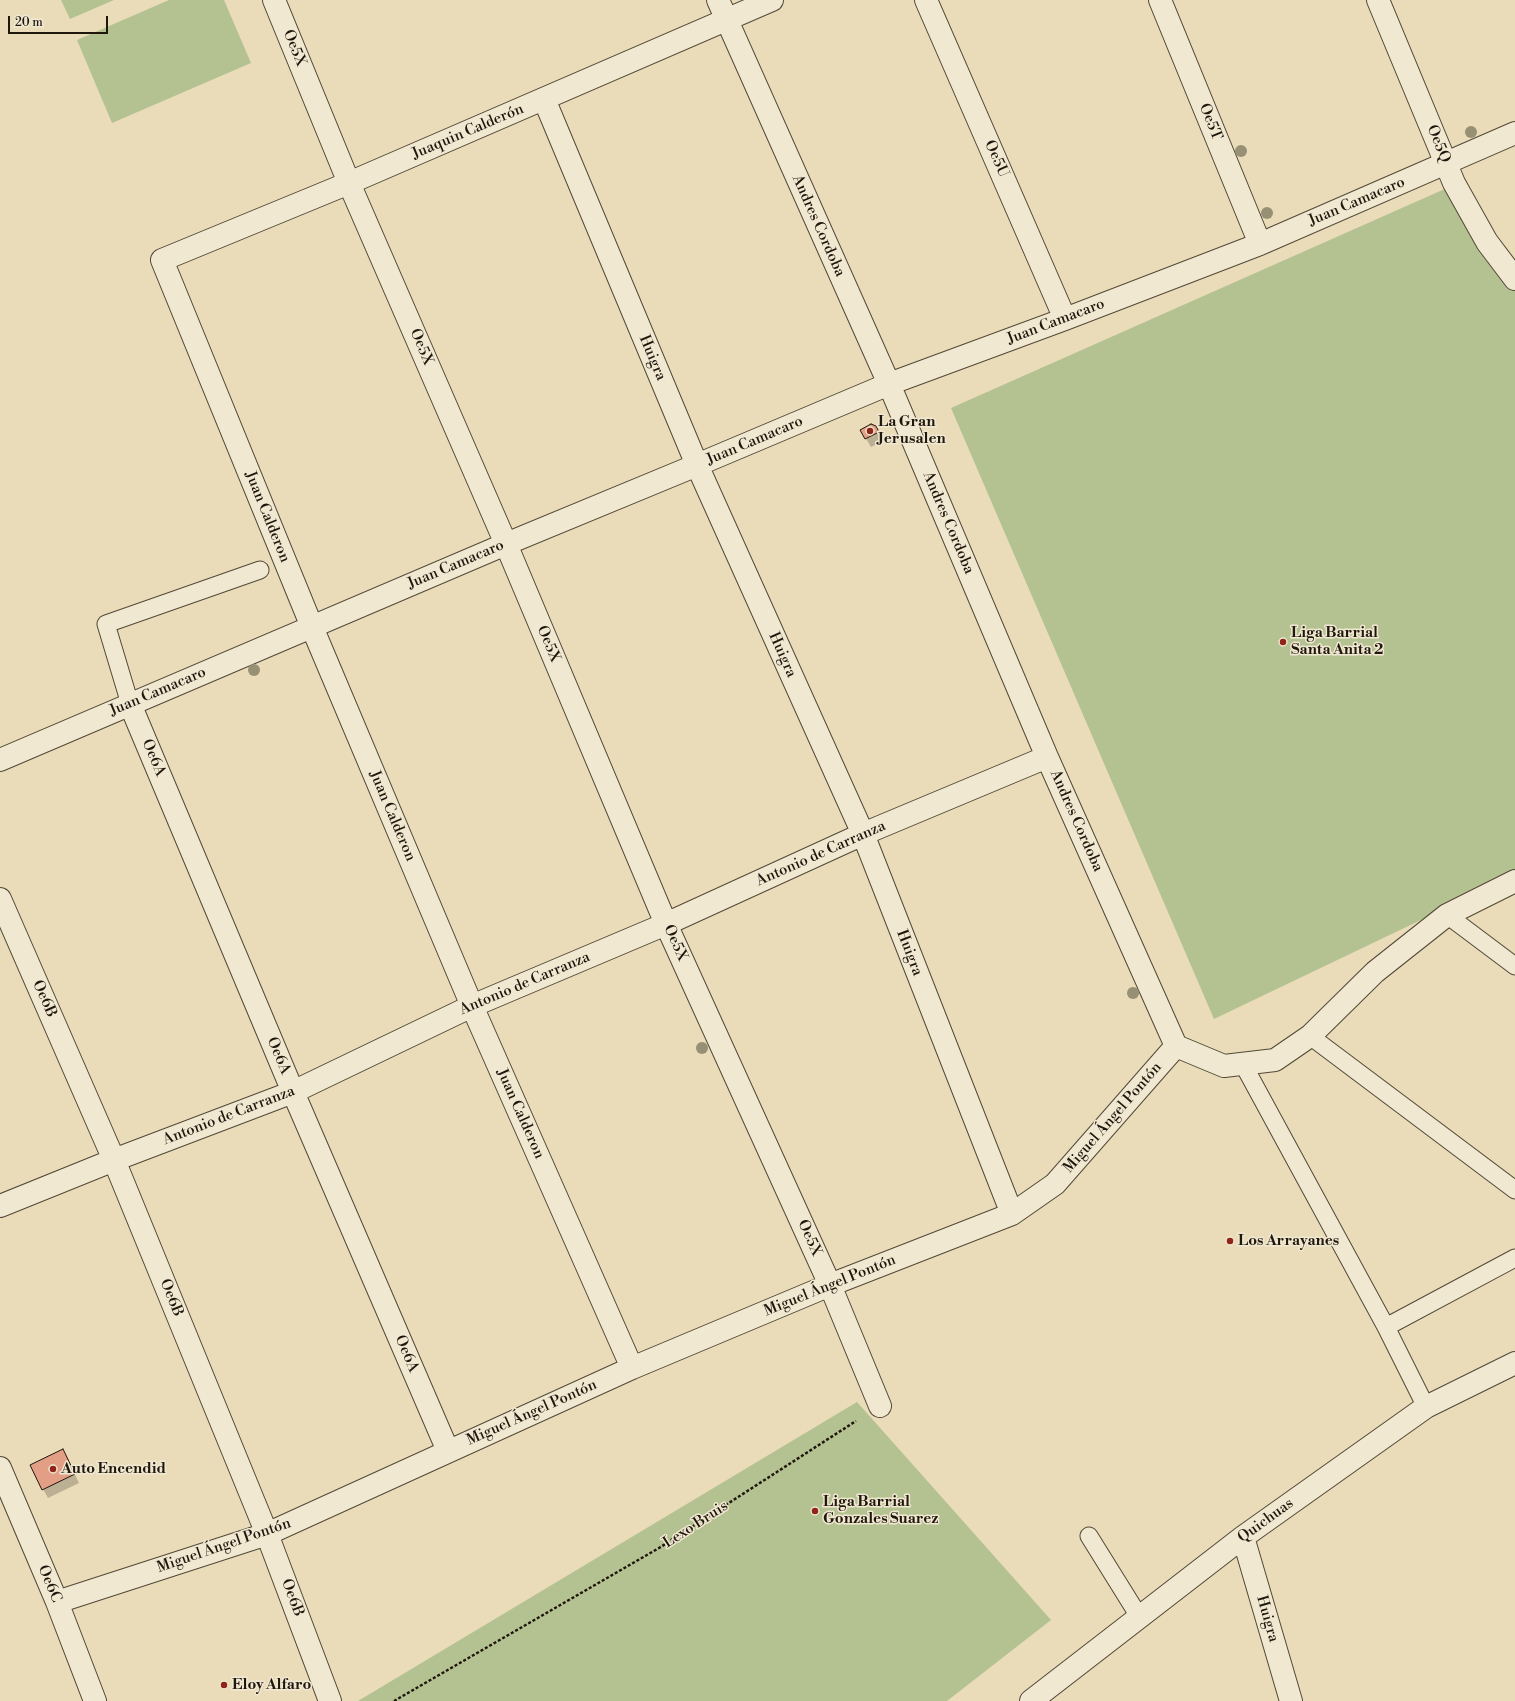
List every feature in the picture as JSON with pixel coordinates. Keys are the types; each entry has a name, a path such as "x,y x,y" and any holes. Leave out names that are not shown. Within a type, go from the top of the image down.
{"street":[{"name":"Oe5X","path":"274,0 349,183 506,544 666,924 830,1286"},
{"name":"Andres Cordoba","path":"718,0 889,384 1047,757 1176,1046"},
{"name":"Juaquin Calderón","path":"162,260 349,183 772,0"},
{"name":"Oe5U","path":"926,0 1065,319"},
{"name":"Oe5T","path":"1160,0 1260,244"},
{"name":"Oe5Q","path":"1378,0 1454,183 1487,242 1515,279"},
{"name":"Huigra","path":"544,99 697,465 862,834 1012,1214"},
{"name":"Juan Camacaro","path":"0,760 506,544 889,384 1065,319 1260,244 1515,133"},
{"name":"Juan Calderon","path":"162,260 312,627 472,1006 632,1368"},
{"name":"Oe6A","path":"130,704 293,1092 448,1451"},
{"name":"Antonio de Carranza","path":"0,1206 114,1160 293,1092 472,1006 666,924 862,834 1047,757"},
{"path":"1176,1046 1224,1066 1275,1060 1310,1036 1375,972 1447,915 1515,881"},
{"name":"Oe6B","path":"0,899 114,1160 268,1534 330,1701"},
{"name":"Miguel Ángel Pontón","path":"57,1602 268,1534 632,1368 830,1286 1012,1214 1055,1184 1176,1046"},
{"path":"830,1286 880,1406"},
{"name":"Quichuas","path":"1031,1701 1243,1537 1426,1407 1515,1363"},
{"name":"Oe6C","path":"0,1468 57,1602 95,1701"},
{"name":"Huigra","path":"1243,1537 1291,1701"}],"lane":[{"path":"130,704 106,624 260,570"},
{"path":"1447,915 1515,966"},
{"path":"1310,1036 1515,1190"},
{"path":"1243,1064 1386,1328 1426,1407"},
{"path":"1386,1328 1515,1258"},
{"path":"1089,1536 1140,1618"}],"path":[{"name":"Lexo Bruis","path":"394,1701 659,1548 880,1406"}],"green space":[{"path":"61,0 114,0 70,19"},
{"path":"169,0 224,0 251,63 112,123 77,40"},
{"name":"Liga Barrial Santa Anita 2","path":"1456,184 1515,277 1515,875 1214,1019 951,408"},
{"name":"Liga Barrial Gonzales Suarez","path":"857,1402 1051,1620 947,1701 358,1701"}],"building":[{"name":"La Gran Jerusalen","path":"871,424 876,426 879,432 865,439 860,430"},
{"name":"Auto Encendid","path":"63,1449 75,1474 42,1490 30,1465"}],"place":[{"name":"La Gran Jerusalen","path":"870,431"},
{"name":"Liga Barrial Santa Anita 2","path":"1283,642"},
{"name":"Los Arrayanes","path":"1230,1241"},
{"name":"Auto Encendid","path":"53,1469"},
{"name":"Liga Barrial Gonzales Suarez","path":"815,1511"},
{"name":"Eloy Alfaro","path":"224,1685"}]}
